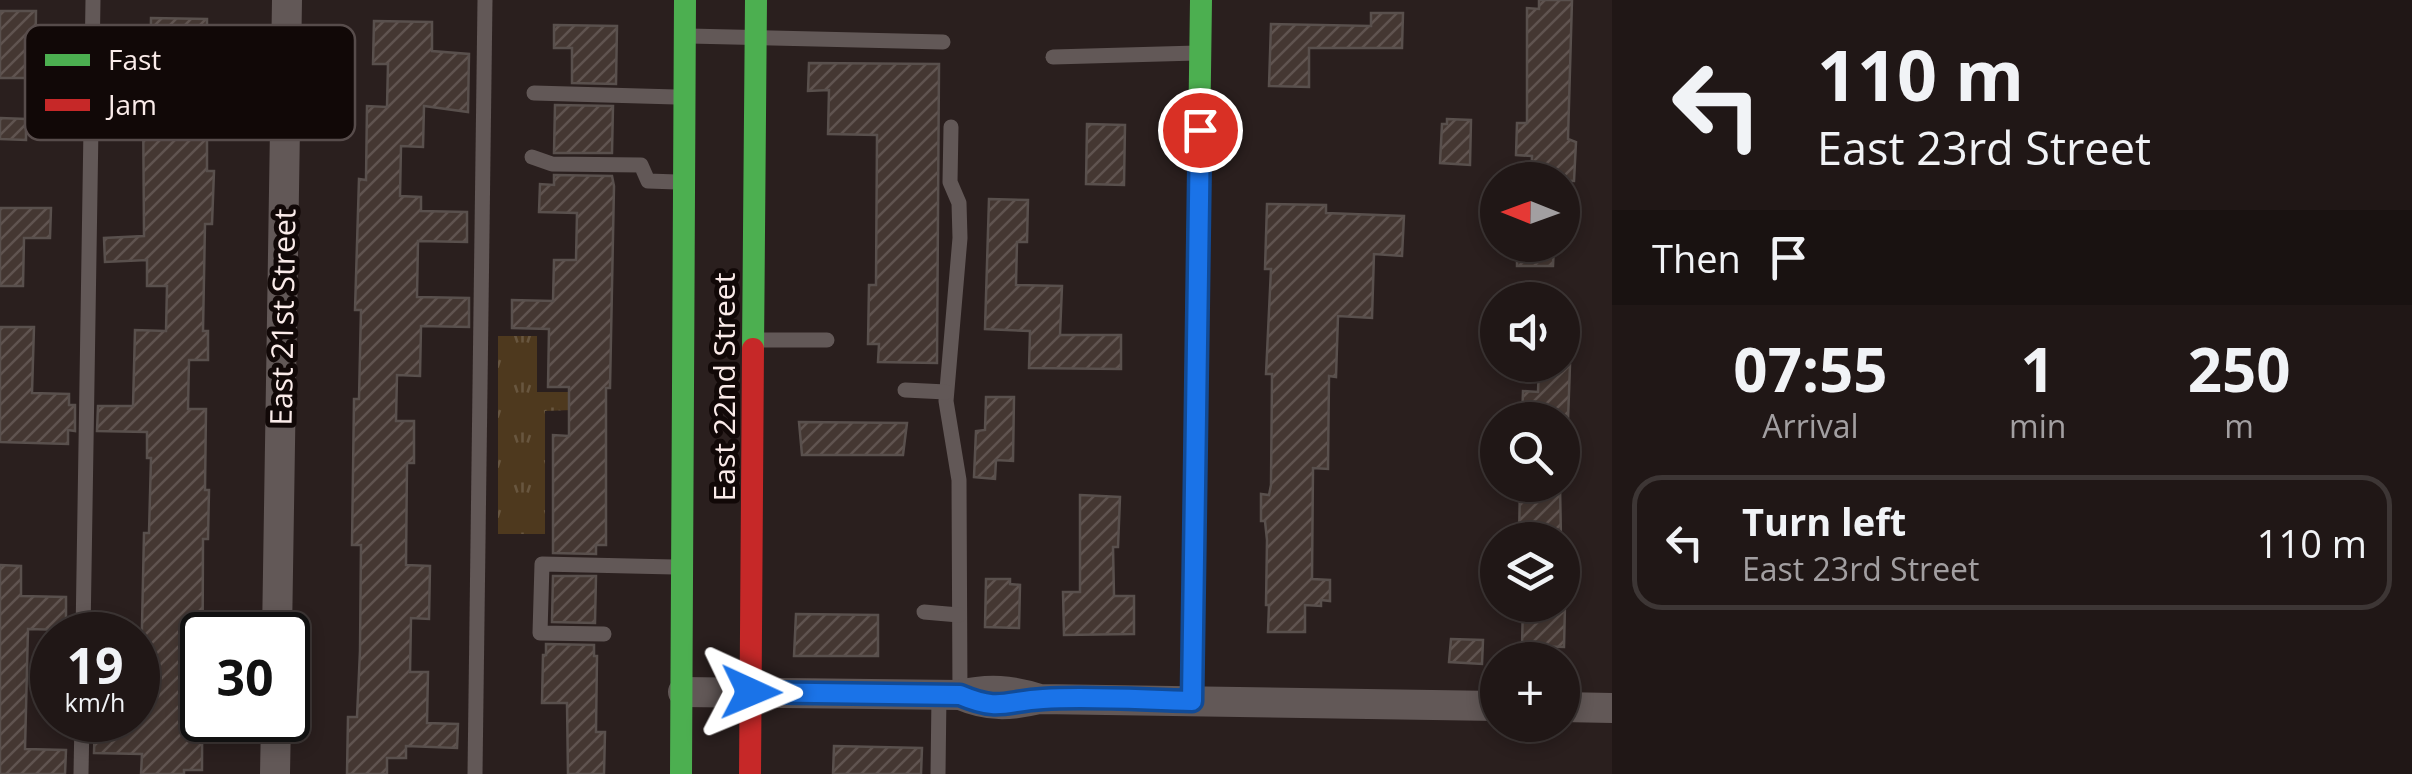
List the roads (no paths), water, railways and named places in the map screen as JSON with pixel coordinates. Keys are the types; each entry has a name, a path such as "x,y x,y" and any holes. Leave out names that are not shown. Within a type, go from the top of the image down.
{"main road":[{"name":"East 22nd Street","path":"682,774 685,0"},
{"name":"East 22nd Street","path":"750,774 756,0"},
{"path":"1192,701 1201,0"}],"street":[{"name":"East 21st Street","path":"287,0 287,25"},
{"name":"East 21st Street","path":"277,612 285,140"},
{"path":"683,692 949,695 1010,690 1040,699 1480,706"},
{"path":"1580,708 1612,708"},
{"path":"275,774 276,742"}],"lane":[{"path":"93,0 93,25"},
{"path":"475,774 484,0"},
{"path":"685,36 943,42"},
{"path":"1053,57 1200,53"},
{"path":"534,94 685,97"},
{"path":"938,774 958,615 959,480 946,392 960,238 959,204 950,182 950,127"},
{"path":"84,612 91,140"},
{"path":"532,157 552,164 641,165 648,182 684,182"},
{"path":"754,340 827,340"},
{"path":"905,390 946,392"},
{"path":"604,634 540,633 542,564 683,567"},
{"path":"924,612 958,615"},
{"path":"81,774 82,742"}]}
